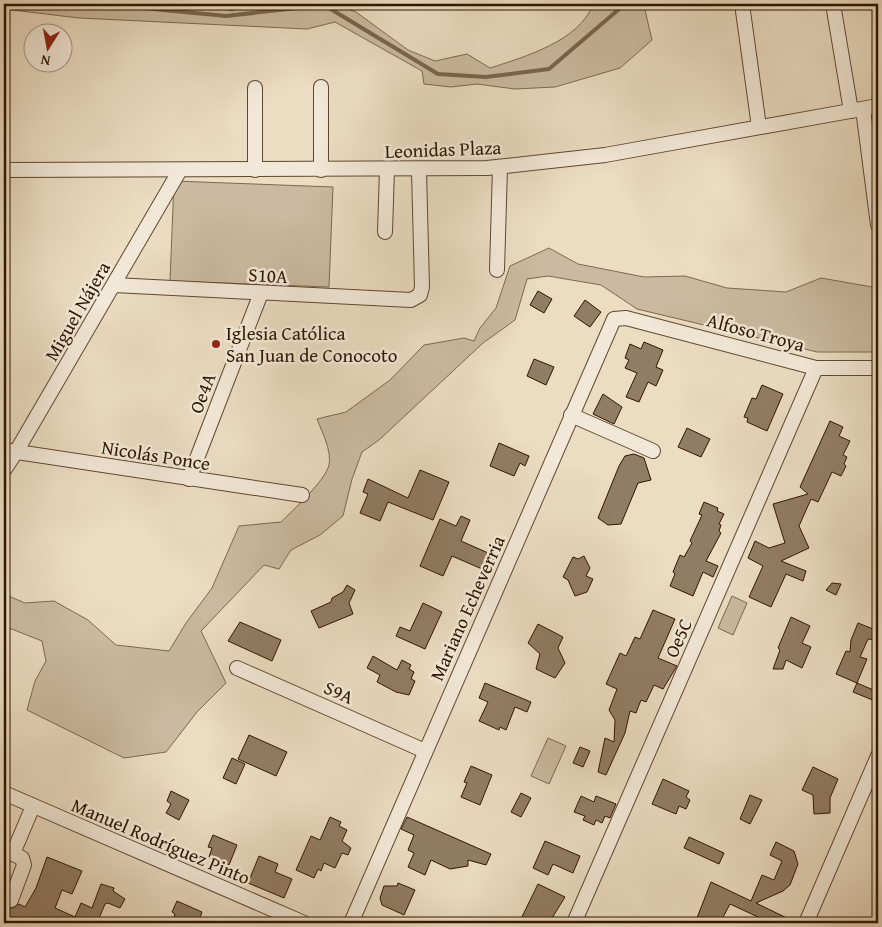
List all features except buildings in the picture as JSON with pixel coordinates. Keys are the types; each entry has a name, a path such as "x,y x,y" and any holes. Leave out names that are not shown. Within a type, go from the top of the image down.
{"street":[{"path":"742,4 759,127"},
{"path":"833,4 857,110 878,225"},
{"path":"321,87 322,170"},
{"path":"255,88 255,170"},
{"name":"Leonidas Plaza","path":"4,170 419,170 500,167 605,155 878,106"},
{"path":"497,270 500,167"},
{"name":"Miguel Nájera","path":"4,470 10,451 114,285 180,170"},
{"path":"385,232 387,170"},
{"name":"S10A","path":"114,285 411,300 420,296 422,287 419,170"},
{"name":"Oe4A","path":"189,479 261,293"},
{"name":"Alfoso Troya","path":"626,318 816,368 878,368"},
{"name":"Mariano Echeverria","path":"351,923 608,329 614,319 626,318"},
{"name":"Oe5C","path":"574,923 816,368"},
{"path":"571,415 653,451"},
{"name":"Nicolás Ponce","path":"10,451 302,495"},
{"name":"S9A","path":"237,668 425,751"},
{"path":"806,923 878,756"},
{"name":"Manuel Rodríguez Pinto","path":"4,793 304,923"},
{"path":"11,900 24,865 22,858 15,855 14,851 33,806"}],"shaded area":[{"path":"4,4 202,4 233,11 245,4 334,4 356,12 408,50 435,61 467,54 490,68 534,53 564,38 586,17 593,4 650,4 645,10 652,40 620,68 555,87 515,89 477,84 451,87 424,84 422,71 335,22 307,29 79,18 4,9"},
{"path":"174,181 333,187 329,287 170,281"},
{"path":"549,248 578,264 644,277 685,276 727,288 786,292 821,278 878,288 878,352 817,352 637,309 601,285 548,276 527,279 515,320 483,343 379,440 362,452 352,479 343,516 320,535 291,550 279,569 264,565 201,631 226,683 197,712 166,752 124,758 27,710 35,681 46,661 42,641 4,626 4,594 25,603 54,601 88,620 116,645 169,651 186,623 212,588 239,526 281,522 322,479 330,460 326,442 317,419 346,412 390,380 424,345 464,338 474,341 480,328 496,308 510,266"},
{"path":"732,596 747,603 733,635 718,628"},
{"path":"548,738 566,746 549,784 531,776"}],"waterway":[{"path":"101,4 226,16 324,5 438,74 486,77 549,69 625,4"}],"place":[{"name":"Iglesia Católica San Juan de Conocoto","path":"216,344"}]}
